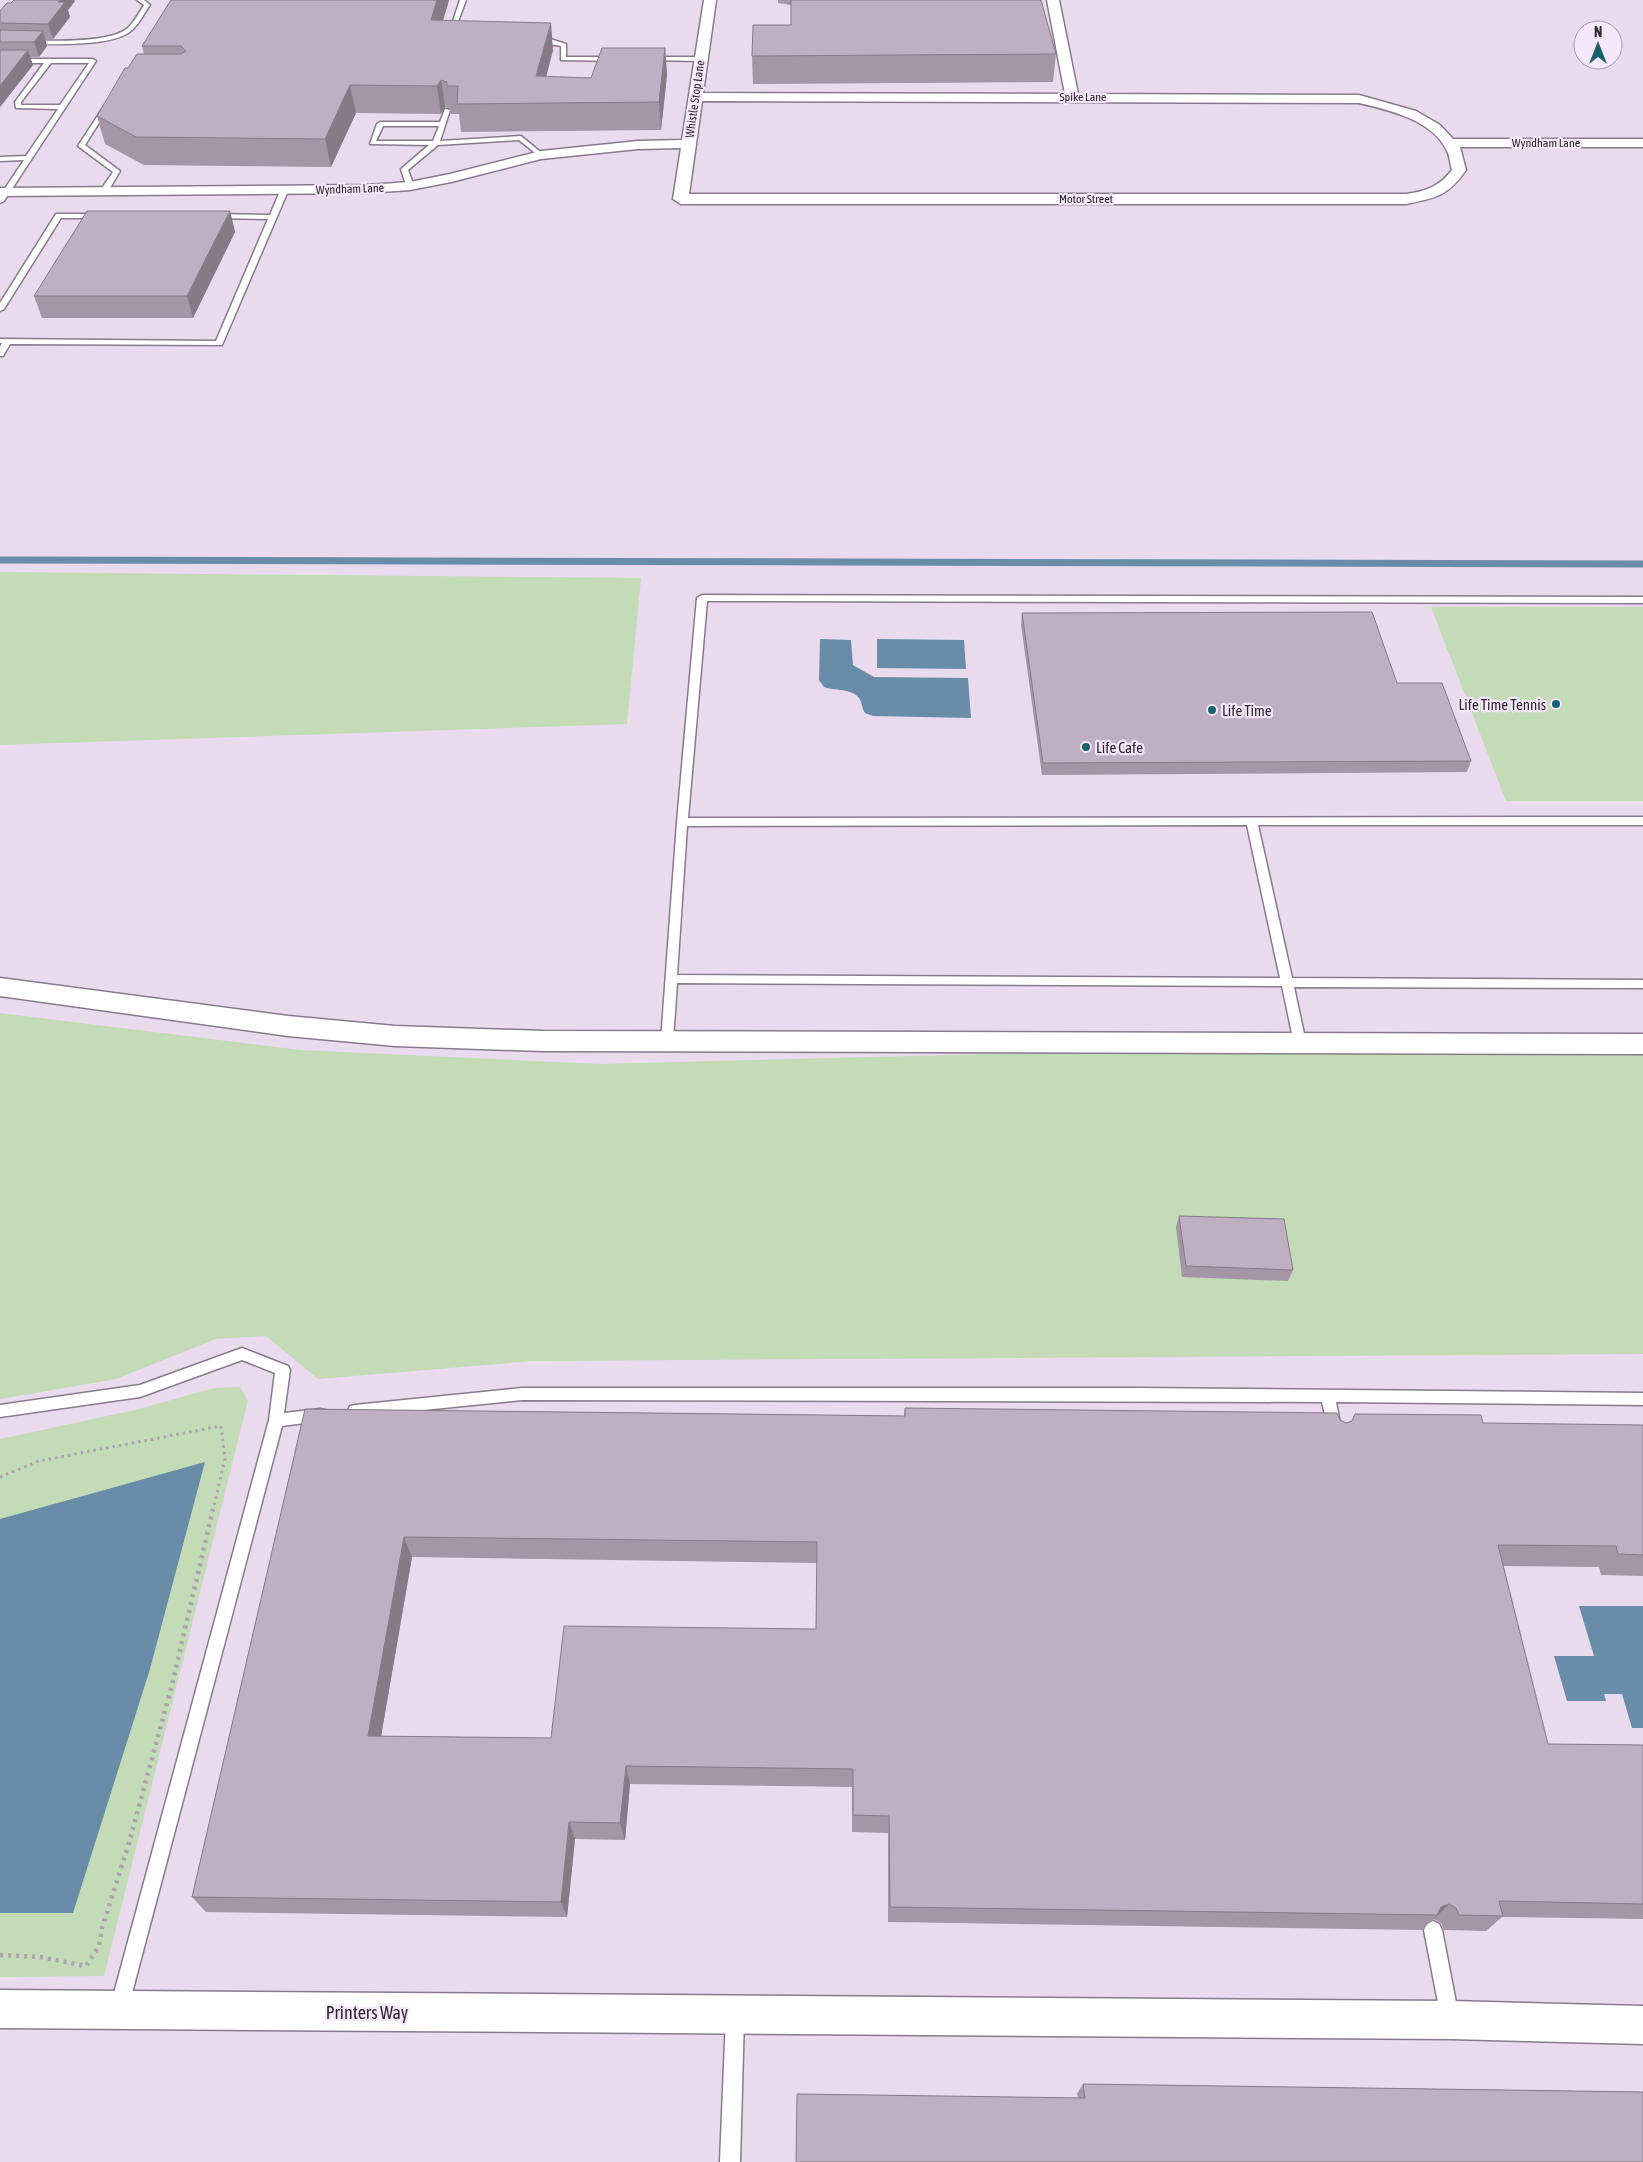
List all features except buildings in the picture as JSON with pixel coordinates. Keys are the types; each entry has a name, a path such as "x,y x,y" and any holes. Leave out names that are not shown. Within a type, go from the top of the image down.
{"street":[{"name":"Whistle Stop Lane","path":"681,198 710,0"},
{"path":"1053,0 1072,97"},
{"name":"Spike Lane","path":"696,96 1359,99 1391,106 1418,117 1453,149"},
{"name":"Wyndham Lane","path":"1453,149 1643,143"},
{"name":"Wyndham Lane","path":"2,193 284,191 410,186 451,178 541,155 638,145 689,144"},
{"path":"1453,149 1643,157"},
{"name":"Motor Street","path":"681,198 1406,199 1427,195 1448,187 1459,170 1453,149"},
{"path":"0,987 288,1026 395,1036 543,1040 1643,1044"},
{"name":"Printers Way","path":"0,2009 1451,2020 1643,2025"}],"lane":[{"path":"0,41 98,40 117,37 129,30 147,5 140,0"},
{"path":"458,41 448,41 462,0"},
{"path":"527,41 547,40 564,45 563,59 622,59"},
{"path":"642,59 701,58"},
{"path":"0,61 93,61 29,158 2,193"},
{"path":"49,61 18,102 18,107 63,107"},
{"path":"104,191 117,171 81,146 111,100"},
{"path":"410,186 404,170 436,142 447,110"},
{"path":"443,124 380,124 372,143 521,138 541,155"},
{"path":"0,158 29,158"},
{"path":"0,354 4,341 219,343 284,191"},
{"path":"0,309 59,216 108,216"},
{"path":"205,216 273,217"},
{"path":"667,1040 682,822 702,598 1210,597 1643,600"},
{"path":"1252,821 1300,1043"},
{"path":"682,822 1643,821"},
{"path":"671,979 1643,984"},
{"path":"0,1411 140,1391 242,1354 283,1370 276,1420 118,2010"},
{"path":"276,1420 522,1394 1328,1396 1643,1399"},
{"path":"1328,1396 1336,1436"},
{"path":"1433,1930 1451,2020"},
{"path":"730,2162 735,2014"}],"path":[{"path":"0,1477 39,1461 221,1426 225,1459 186,1628 129,1844 102,1928 100,1946 86,1966 40,1956 0,1955"}],"green space":[{"path":"0,572 641,578 627,724 0,745"},
{"name":"Life Time Tennis","path":"1431,607 1643,607 1643,801 1506,801"},
{"path":"0,1013 300,1050 600,1064 1643,1037 1643,1354 533,1361 318,1379 266,1336 216,1339 116,1379 0,1399"},
{"path":"240,1387 248,1401 104,1976 0,1977 0,1439 135,1410 214,1388"}],"water":[{"path":"820,639 851,640 853,665 874,677 968,678 971,718 873,716 865,713 856,695 847,691 824,687 819,680"},
{"path":"877,639 964,640 966,669 877,668"},
{"path":"205,1462 150,1669 73,1913 0,1913 0,1519"},
{"path":"1579,1606 1643,1606 1643,1728 1632,1728 1622,1694 1604,1694 1606,1701 1567,1701 1554,1656 1594,1656"}],"waterway":[{"path":"0,560 1643,564"}],"place":[{"name":"Life Time Tennis","path":"1556,704"},
{"name":"Life Time","path":"1212,710"},
{"name":"Life Cafe","path":"1086,747"}]}
